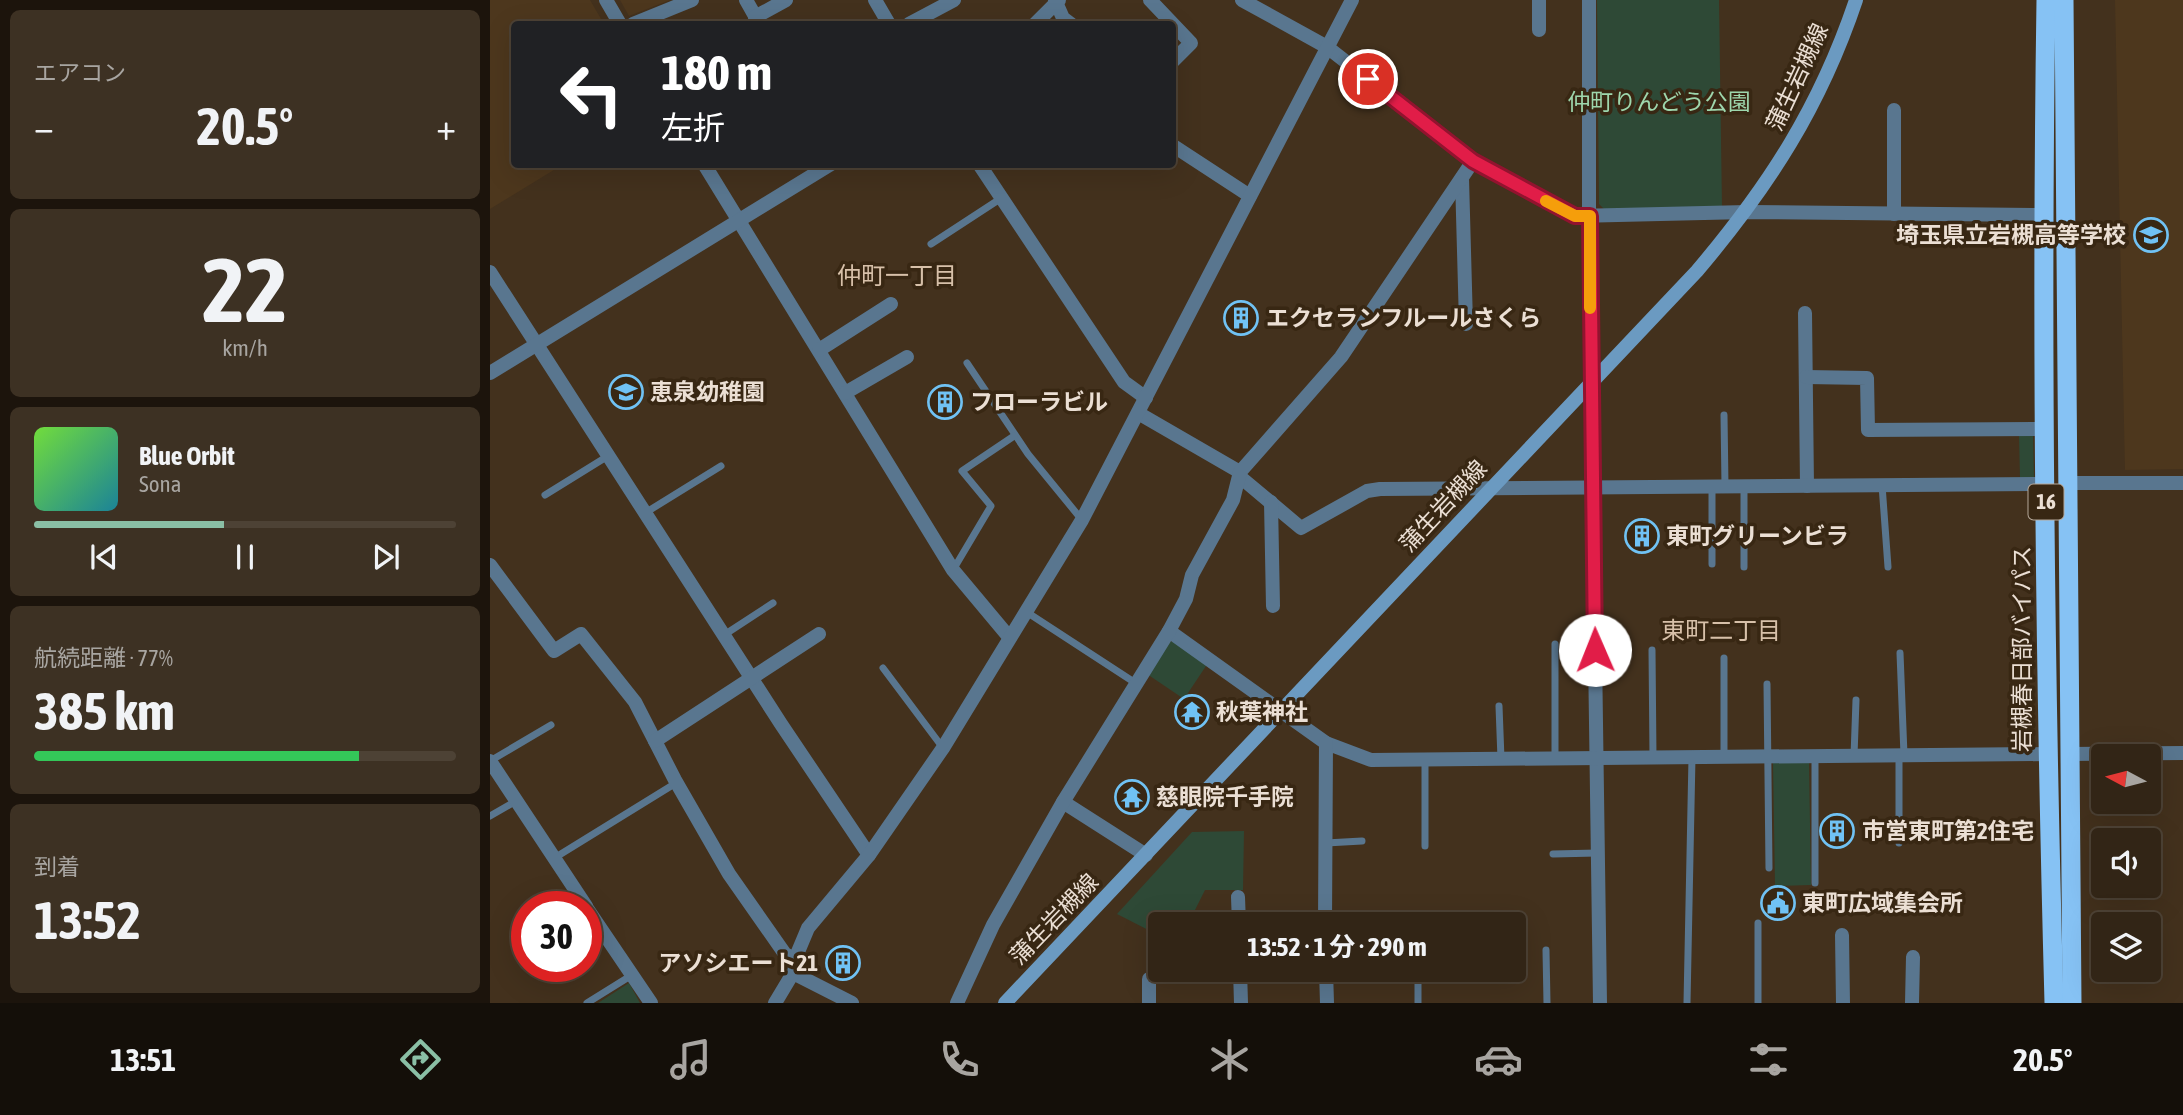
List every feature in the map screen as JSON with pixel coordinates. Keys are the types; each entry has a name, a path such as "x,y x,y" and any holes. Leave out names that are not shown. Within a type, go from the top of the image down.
{"highway":[{"name":"岩槻春日部バイパス","path":"2046,0 2043,215 2046,429 2056,484 2069,754 2072,1003"},
{"name":"岩槻春日部バイパス","path":"2054,1003 2047,754 2056,484 2064,0"}],"main road":[{"name":"蒲生岩槻線","path":"1005,1003 1283,712 1747,212 1813,107 1856,0"}],"street":[{"path":"606,0 618,21"},
{"path":"640,21 692,0"},
{"path":"746,0 757,21 786,0"},
{"path":"875,0 887,21"},
{"path":"915,21 954,0"},
{"path":"1150,0 1170,21"},
{"path":"1242,0 1327,47 1473,161 1575,216 1747,212 2043,215"},
{"path":"775,1003 794,966 808,928 869,855 943,748 1082,520 1352,0"},
{"path":"1539,0 1539,30"},
{"path":"1589,0 1591,383 1600,1003"},
{"path":"1038,21 1057,1 1063,18 1067,21"},
{"path":"1176,27 1191,43 1176,58"},
{"path":"1894,110 1894,214"},
{"path":"1176,148 1250,196"},
{"path":"957,1003 993,925 1063,802 1169,631 1186,599 1192,575 1233,500 1240,474 1341,357 1473,161"},
{"path":"706,168 953,570 1009,638"},
{"path":"490,373 740,223 825,168"},
{"path":"982,168 1124,382 1146,398"},
{"path":"1462,178 1466,324"},
{"path":"490,272 750,677 869,855"},
{"path":"819,350 891,304"},
{"path":"1805,313 1807,486"},
{"path":"845,393 907,357"},
{"path":"1806,377 1867,378 1868,430 2046,429"},
{"path":"1138,413 1240,474 1301,528 1367,491 2183,482"},
{"path":"1271,502 1273,606"},
{"path":"490,565 554,651 581,634 635,702 729,874 785,954 794,966 852,1003"},
{"path":"1169,631 1326,743 1371,760 2047,754"},
{"path":"655,741 819,634"},
{"path":"1325,912 1326,743"},
{"path":"2069,754 2183,753"},
{"path":"490,761 576,891"},
{"path":"1063,802 1146,855"},
{"path":"1238,897 1239,912"},
{"path":"602,931 651,1003"},
{"path":"1842,935 1843,1003"},
{"path":"1912,1003 1913,957"},
{"path":"1149,982 1149,1003"},
{"path":"1240,982 1241,1003"},
{"path":"1326,982 1327,1003"}],"lane":[{"path":"931,244 1003,197"},
{"path":"967,363 1014,436 1054,489 1082,520"},
{"path":"1712,564 1724,415"},
{"path":"953,570 990,506 961,471 1014,436"},
{"path":"545,495 608,456"},
{"path":"645,513 721,466"},
{"path":"1882,485 1888,567"},
{"path":"1744,566 1745,487"},
{"path":"724,635 773,603"},
{"path":"1025,611 1137,684"},
{"path":"1555,644 1555,759"},
{"path":"1653,650 1653,758"},
{"path":"1899,843 1902,755 1900,653"},
{"path":"1724,658 1724,757"},
{"path":"883,668 943,748"},
{"path":"1767,684 1769,868"},
{"path":"1854,756 1856,699"},
{"path":"1499,706 1502,759"},
{"path":"490,761 551,725"},
{"path":"1815,756 1815,883"},
{"path":"1687,1003 1692,757"},
{"path":"1425,760 1425,846"},
{"path":"556,857 677,783"},
{"path":"490,816 516,800"},
{"path":"1326,843 1362,841"},
{"path":"1553,854 1598,853"},
{"path":"1758,923 1758,1003"},
{"path":"1546,950 1547,1003"},
{"path":"587,1003 632,975"},
{"path":"1418,982 1418,1003"}],"shaded area":[{"path":"490,0 590,0 602,21 511,21 511,168 557,168 490,209"},
{"path":"620,0 670,0 629,16"},
{"name":"埼玉県立岩槻高等学校","path":"2115,0 2183,0 2183,469 2125,470"}],"green space":[{"name":"仲町りんどう公園","path":"1597,0 1719,0 1722,208 1605,210 1599,204"},
{"path":"2019,436 2033,436 2034,478 2020,478"},
{"path":"1177,641 1208,663 1184,699 1147,674 1168,642"},
{"path":"1773,763 1809,763 1811,885 1775,886"},
{"path":"1244,831 1243,890 1205,890 1194,912 1148,912 1148,930 1117,914 1192,832"},
{"path":"629,983 640,1003 598,1003"}],"slow traffic":[{"path":"1546,201 1575,216 1590,216 1590,308"}],"place":[{"name":"埼玉県立岩槻高等学校","path":"2151,235"},
{"name":"エクセランフルールさくら","path":"1241,318"},
{"name":"恵泉幼稚園","path":"626,392"},
{"name":"フローラビル","path":"945,402"},
{"name":"東町グリーンビラ","path":"1642,536"},
{"name":"秋葉神社","path":"1192,712"},
{"name":"慈眼院千手院","path":"1132,797"},
{"name":"市営東町第2住宅","path":"1837,831"},
{"name":"東町広域集会所","path":"1778,903"},
{"name":"アソシエート21","path":"843,963"}],"district":[{"name":"仲町一丁目","path":"897,276"},
{"name":"東町二丁目","path":"1721,631"}],"route":[{"path":"1368,79 1473,161 1575,216 1590,216 1595,650"}]}
